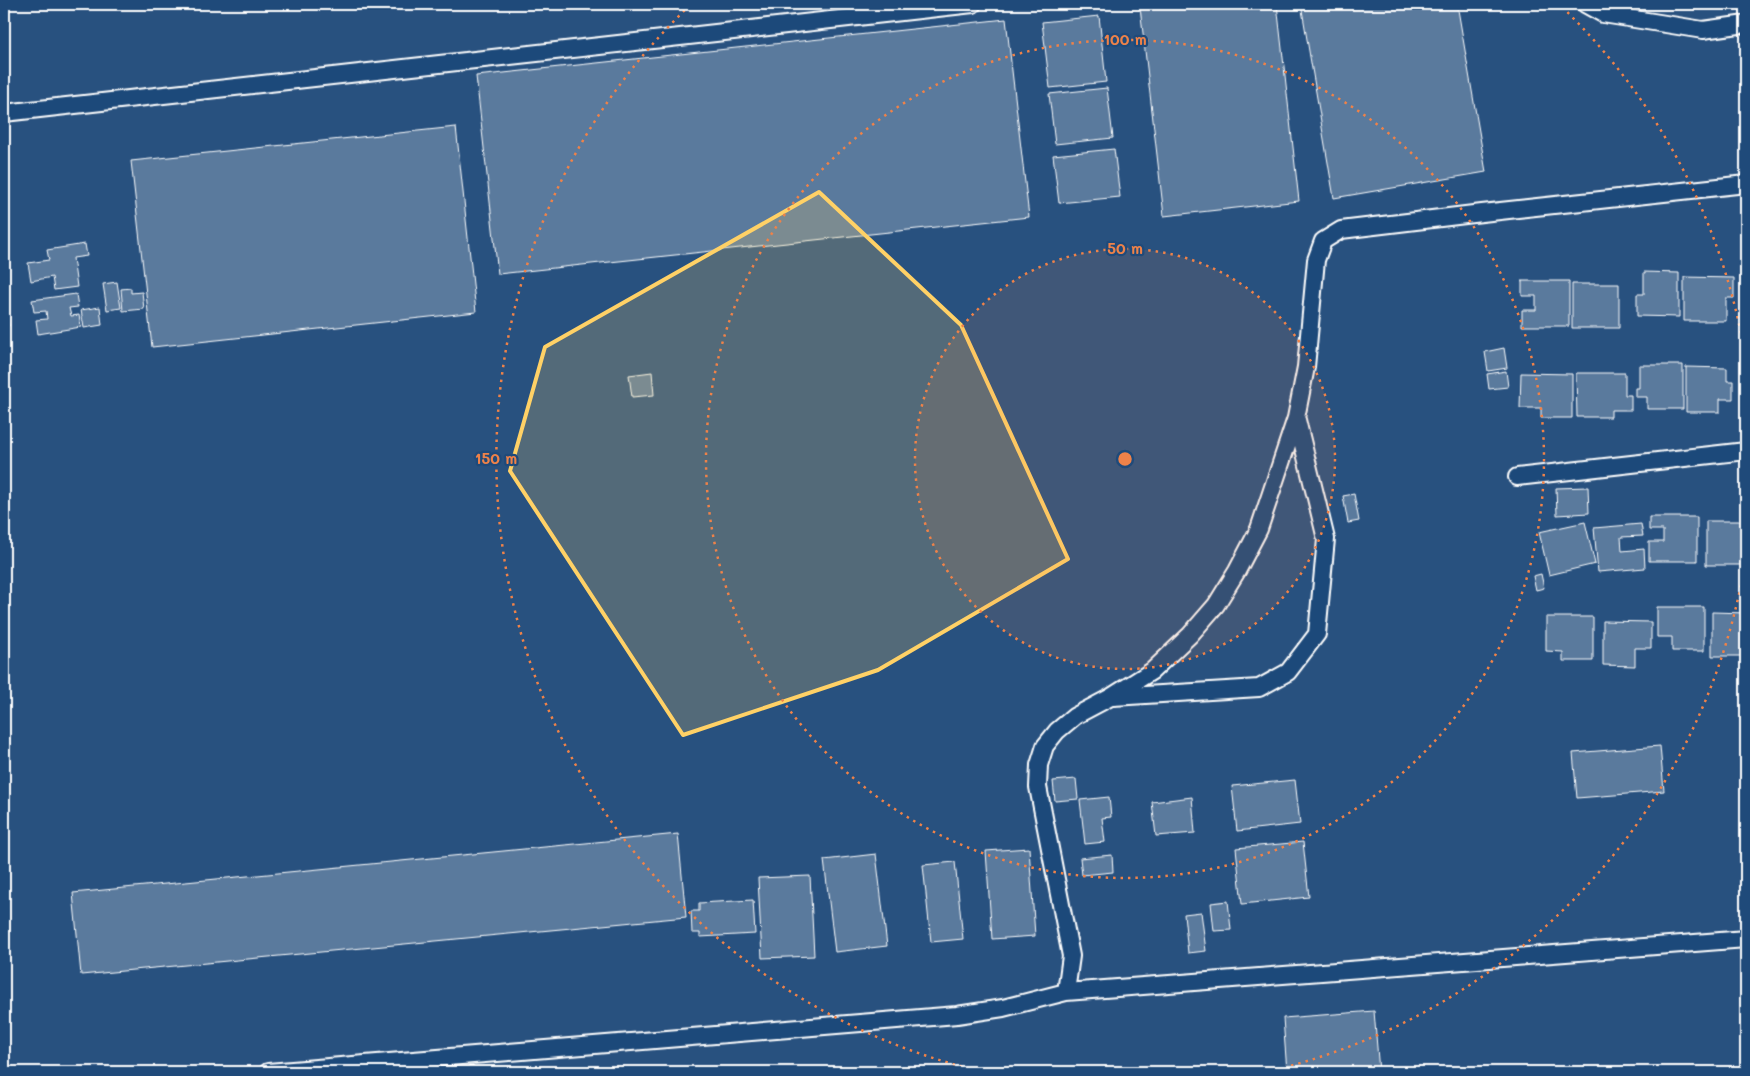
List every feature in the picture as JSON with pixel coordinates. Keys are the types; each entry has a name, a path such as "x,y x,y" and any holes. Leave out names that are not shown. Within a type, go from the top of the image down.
{"lane":[{"path":"4,113 973,4"},
{"path":"1585,4 1603,14 1703,30 1746,24"},
{"path":"1066,992 1072,956 1038,787 1040,765 1045,746 1057,730 1075,716 1111,697 1152,670 1190,635 1216,605 1237,571 1259,529 1296,418 1306,367 1316,260 1323,241 1341,230 1746,184"},
{"path":"1111,697 1259,688 1288,672 1317,634 1326,539 1296,418"},
{"path":"1516,477 1746,451"},
{"path":"268,1072 948,1016 1003,1008 1036,998 1066,992 1746,940"}],"highlighted area":[{"path":"819,192 961,325 1068,559 878,670 683,735 510,471 545,347"}],"building":[{"path":"1173,4 1277,4 1299,201 1164,216 1140,7"},
{"path":"1301,4 1457,4 1486,172 1334,198"},
{"path":"1099,16 1106,82 1050,88 1042,22"},
{"path":"1006,19 1029,217 498,274 476,76"},
{"path":"1107,88 1113,138 1055,144 1049,94"},
{"path":"456,127 476,312 152,347 131,161"},
{"path":"1114,149 1120,197 1059,203 1053,155"},
{"path":"85,244 87,256 73,258 77,287 54,290 52,277 31,281 28,263 49,260 47,250"},
{"path":"1644,272 1679,273 1679,317 1637,316 1637,294 1644,294"},
{"path":"1684,277 1734,278 1734,298 1726,298 1726,321 1684,321"},
{"path":"1522,281 1569,281 1569,326 1522,326 1522,310 1536,310 1536,296 1522,296"},
{"path":"117,282 121,308 107,310 103,284"},
{"path":"1572,284 1619,284 1619,328 1572,328"},
{"path":"131,288 131,293 142,292 144,309 123,311 121,289"},
{"path":"76,294 78,307 69,308 71,316 79,315 81,327 38,334 36,320 47,319 46,311 34,312 32,300"},
{"path":"4,295 9,326 4,327"},
{"path":"100,307 102,325 84,328 81,310"},
{"path":"1504,348 1507,368 1488,371 1485,352"},
{"path":"1639,365 1683,365 1683,409 1647,409 1647,397 1635,397 1635,388 1639,388"},
{"path":"1686,367 1727,368 1727,381 1733,381 1733,399 1720,399 1720,412 1686,412"},
{"path":"1506,371 1508,387 1489,389 1487,374"},
{"path":"652,372 654,395 632,397 629,375"},
{"path":"1521,373 1572,374 1572,418 1541,418 1541,408 1520,408"},
{"path":"1576,373 1625,373 1625,395 1631,395 1631,410 1611,410 1611,417 1577,417"},
{"path":"1588,487 1589,513 1557,515 1556,488"},
{"path":"1354,494 1359,521 1348,523 1343,496"},
{"path":"1649,517 1697,517 1697,561 1649,561 1649,542 1663,542 1663,530 1649,530"},
{"path":"1706,521 1746,521 1745,565 1706,565"},
{"path":"1585,522 1595,564 1549,575 1539,532"},
{"path":"1641,524 1643,536 1621,537 1622,551 1644,549 1645,568 1598,572 1594,528"},
{"path":"1541,574 1544,588 1536,590 1533,576"},
{"path":"1657,607 1704,607 1704,651 1672,651 1672,637 1657,637"},
{"path":"1712,612 1746,613 1746,656 1712,656"},
{"path":"1546,617 1593,617 1593,661 1563,661 1563,652 1546,651"},
{"path":"1603,621 1651,622 1651,648 1635,648 1635,666 1603,665"},
{"path":"1660,746 1664,791 1577,798 1573,753"},
{"path":"1076,779 1078,799 1055,801 1053,781"},
{"path":"1295,780 1300,824 1237,831 1232,786"},
{"path":"1109,797 1111,817 1102,818 1105,842 1085,844 1080,800"},
{"path":"1192,797 1195,833 1156,836 1152,802"},
{"path":"678,834 686,917 81,975 73,893"},
{"path":"1303,842 1309,897 1242,904 1236,848"},
{"path":"1029,848 1035,936 992,939 986,851"},
{"path":"876,854 887,946 835,952 824,860"},
{"path":"1112,855 1113,872 1082,875 1080,858"},
{"path":"955,862 963,939 931,942 923,865"},
{"path":"810,876 814,956 762,958 758,878"},
{"path":"753,900 755,934 700,937 700,933 692,933 691,911 699,911 699,903"},
{"path":"1228,901 1231,930 1214,931 1211,903"},
{"path":"1201,912 1206,951 1188,953 1184,914"},
{"path":"1374,1011 1379,1072 1287,1072 1283,1018"}]}
